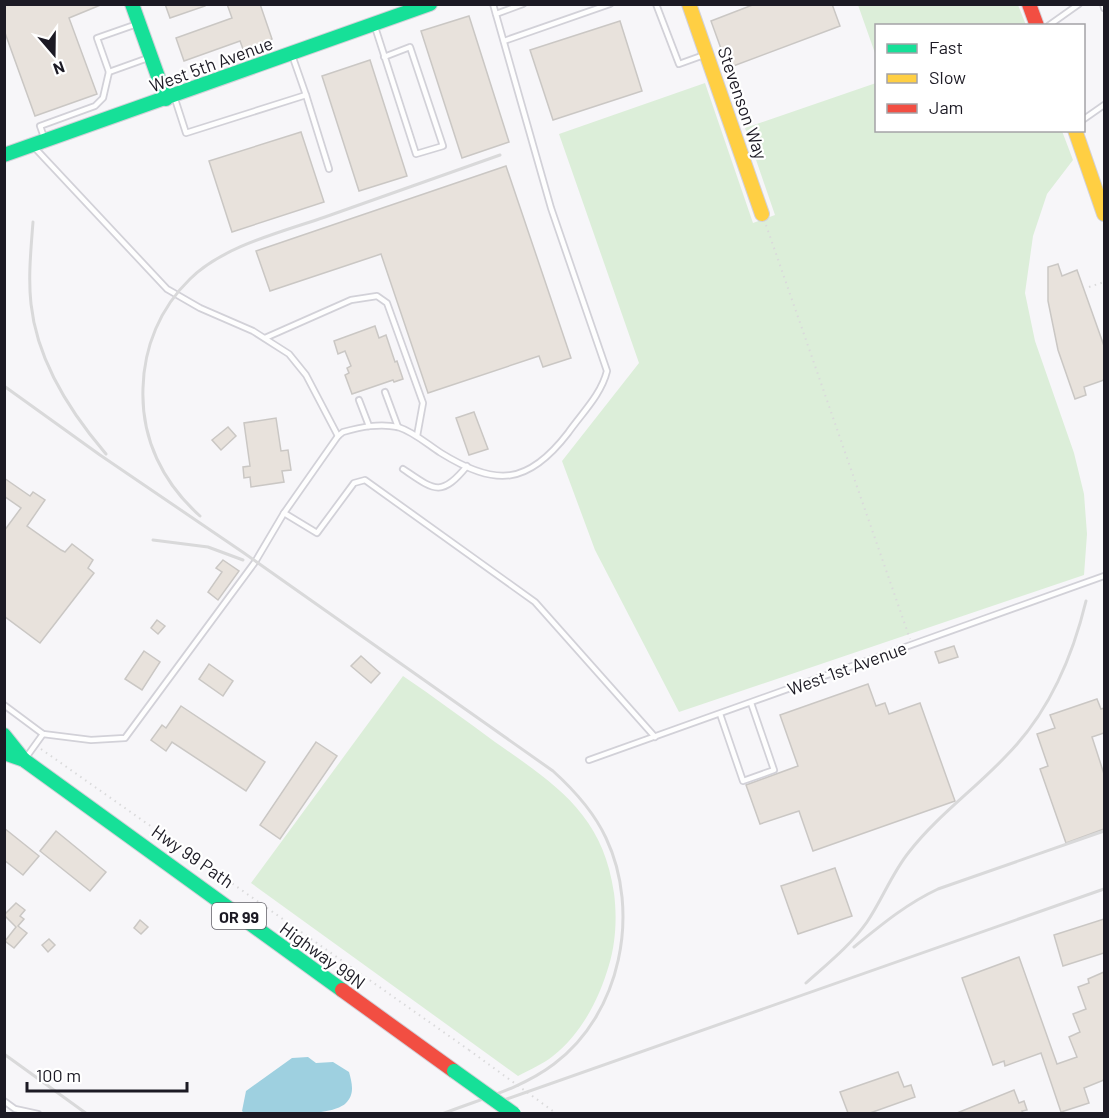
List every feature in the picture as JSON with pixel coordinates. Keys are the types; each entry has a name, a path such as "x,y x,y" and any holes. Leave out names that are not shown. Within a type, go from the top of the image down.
{"street":[{"path":"132,4 151,57 170,98"},
{"name":"West 5th Avenue","path":"4,155 430,4"},
{"name":"Stevenson Way","path":"689,4 762,214"},
{"path":"1029,4 1036,24"},
{"path":"1076,132 1103,205"},
{"name":"OR 99","path":"4,735 24,760"},
{"name":"OR 99","path":"4,753 24,760"},
{"name":"Highway 99N","path":"24,760 514,1113"}],"lane":[{"path":"4,705 43,734 91,740 125,738 253,564 284,513 343,432 380,425 398,428 417,436 443,454 467,466 485,474 502,476 528,470 542,463 603,386 607,371 551,208 493,4"},
{"path":"496,14 522,4"},
{"path":"504,41 610,4"},
{"path":"656,4 679,64 706,54"},
{"path":"1051,24 1079,4"},
{"path":"139,23 97,38 109,72 103,98 95,106 40,126 39,143 167,289 200,308 253,331 289,354 306,375 338,436"},
{"path":"374,25 384,57 416,154 443,146 410,47 384,57"},
{"path":"292,54 329,169"},
{"path":"109,72 151,57"},
{"path":"170,98 186,133 306,95"},
{"path":"1085,118 1104,105"},
{"path":"95,106 101,122"},
{"path":"69,116 74,131"},
{"path":"264,338 351,300 377,296 387,303 423,403 417,436"},
{"path":"385,392 398,428"},
{"path":"359,400 369,426"},
{"path":"403,469 430,488 445,487 457,479 467,466"},
{"path":"284,513 317,533 354,483 365,480 535,602 656,737"},
{"name":"West 1st Avenue","path":"590,760 1104,576"},
{"path":"720,714 743,781 774,770 751,703"},
{"path":"24,760 43,734"},
{"path":"4,1101 16,1111 38,1113"}],"path":[{"path":"762,214 912,645"},
{"path":"1089,287 1104,282"},
{"name":"Hwy 99 Path","path":"36,745 557,1113"}],"green space":[{"path":"858,5 1018,5 1026,24 875,24 875,53"},
{"path":"705,83 753,223 775,215 745,128 875,83 875,132 1062,132 1073,160 1047,194 1033,236 1025,293 1035,341 1074,453 1084,494 1087,534 1084,575 679,712 595,550 562,461 639,363 559,134"},
{"path":"403,676 556,787 587,822 599,842 608,866 614,893 615,929 611,956 595,1003 573,1037 563,1047 545,1062 518,1076 251,883"}],"water":[{"path":"308,1057 316,1063 333,1062 349,1072 352,1092 346,1103 338,1108 313,1113 268,1114 242,1111 246,1091 292,1058"}],"building":[{"path":"4,4 103,4 69,18 97,94 35,116 4,30"},
{"path":"165,4 205,4 205,6 170,18"},
{"path":"227,4 260,4 272,39 243,49 240,41 184,61 176,38 232,18"},
{"path":"755,4 832,4 840,26 728,68 711,21"},
{"path":"469,16 509,142 462,158 421,31"},
{"path":"620,21 642,91 553,120 530,50"},
{"path":"370,60 407,176 359,191 322,76"},
{"path":"301,132 324,202 232,232 209,161"},
{"path":"506,166 571,358 543,367 539,356 428,393 381,254 270,291 256,251"},
{"path":"1058,264 1062,276 1077,270 1104,346 1104,380 1084,387 1086,395 1075,399 1058,350 1048,301 1048,267"},
{"path":"375,326 379,338 386,335 403,379 394,382 393,380 352,394 345,375 349,373 347,368 351,366 345,351 338,354 334,341"},
{"path":"474,412 488,449 469,455 456,418"},
{"path":"276,418 281,451 288,450 291,470 282,471 284,482 251,487 250,477 244,478 243,467 250,466 244,423"},
{"path":"228,427 236,436 221,450 212,440"},
{"path":"4,478 30,496 33,492 45,500 27,526 61,550 65,552 72,544 93,560 88,568 94,573 40,643 4,616 4,531 21,508 4,496"},
{"path":"223,560 239,571 218,600 208,592 222,572 216,568"},
{"path":"157,620 165,626 158,634 151,628"},
{"path":"954,646 958,657 939,663 935,652"},
{"path":"144,651 160,662 142,690 125,679"},
{"path":"361,656 380,673 371,683 351,666"},
{"path":"209,664 233,681 223,696 199,679"},
{"path":"868,684 876,706 885,703 889,714 920,703 955,801 813,851 799,811 760,824 746,785 798,766 780,715"},
{"path":"1097,699 1101,709 1104,708 1104,733 1092,737 1104,774 1104,829 1066,843 1040,769 1048,766 1037,734 1055,728 1050,715"},
{"path":"181,706 265,762 246,791 172,742 166,751 151,740 162,725 166,728"},
{"path":"316,742 337,756 280,839 260,825"},
{"path":"4,828 39,856 23,875 4,860"},
{"path":"56,831 106,872 90,891 40,851"},
{"path":"835,868 852,916 798,934 781,886"},
{"path":"16,903 25,910 20,916 24,919 18,926 27,933 14,948 5,941 16,927 4,915"},
{"path":"1104,919 1104,953 1063,966 1054,935"},
{"path":"140,920 148,927 141,934 134,928"},
{"path":"49,939 55,945 48,952 42,945"},
{"path":"1019,957 1057,1064 1077,1057 1069,1037 1080,1032 1073,1014 1086,1009 1078,987 1089,983 1088,979 1104,972 1104,1080 1084,1088 1089,1103 1061,1112 1041,1053 1005,1066 1004,1061 993,1065 962,978"},
{"path":"898,1072 904,1087 911,1085 915,1097 870,1113 848,1113 840,1092"},
{"path":"1014,1090 1019,1103 1024,1101 1027,1110 1022,1111 1023,1113 957,1113"}],"railway":[{"path":"200,516 175,489 157,459 150,442 143,407 144,373 150,343 162,315 179,290 204,267 254,241 500,155"},
{"path":"33,222 30,294 34,325 40,345 68,403 106,454"},
{"path":"4,386 553,771 596,819 617,867 622,898 623,929 618,960 609,990 595,1018 577,1043 541,1073 500,1093 442,1114"},
{"path":"153,540 208,547 243,560"},
{"path":"806,983 860,931 903,860 920,839 1006,756 1035,722 1066,664 1086,601"},
{"path":"854,947 904,908 938,889 1104,831"},
{"path":"504,1100 1104,889"},
{"path":"4,1054 87,1114"}],"traffic: fast":[{"path":"132,4 166,99"},
{"path":"4,155 430,4"},
{"path":"4,735 24,760"},
{"path":"4,753 24,760 342,990"},
{"path":"454,1071 514,1114"}],"traffic: slow":[{"path":"689,4 762,214"},
{"path":"1076,132 1104,214"}],"traffic: jam":[{"path":"1029,4 1036,24"},
{"path":"342,990 454,1071"}]}
